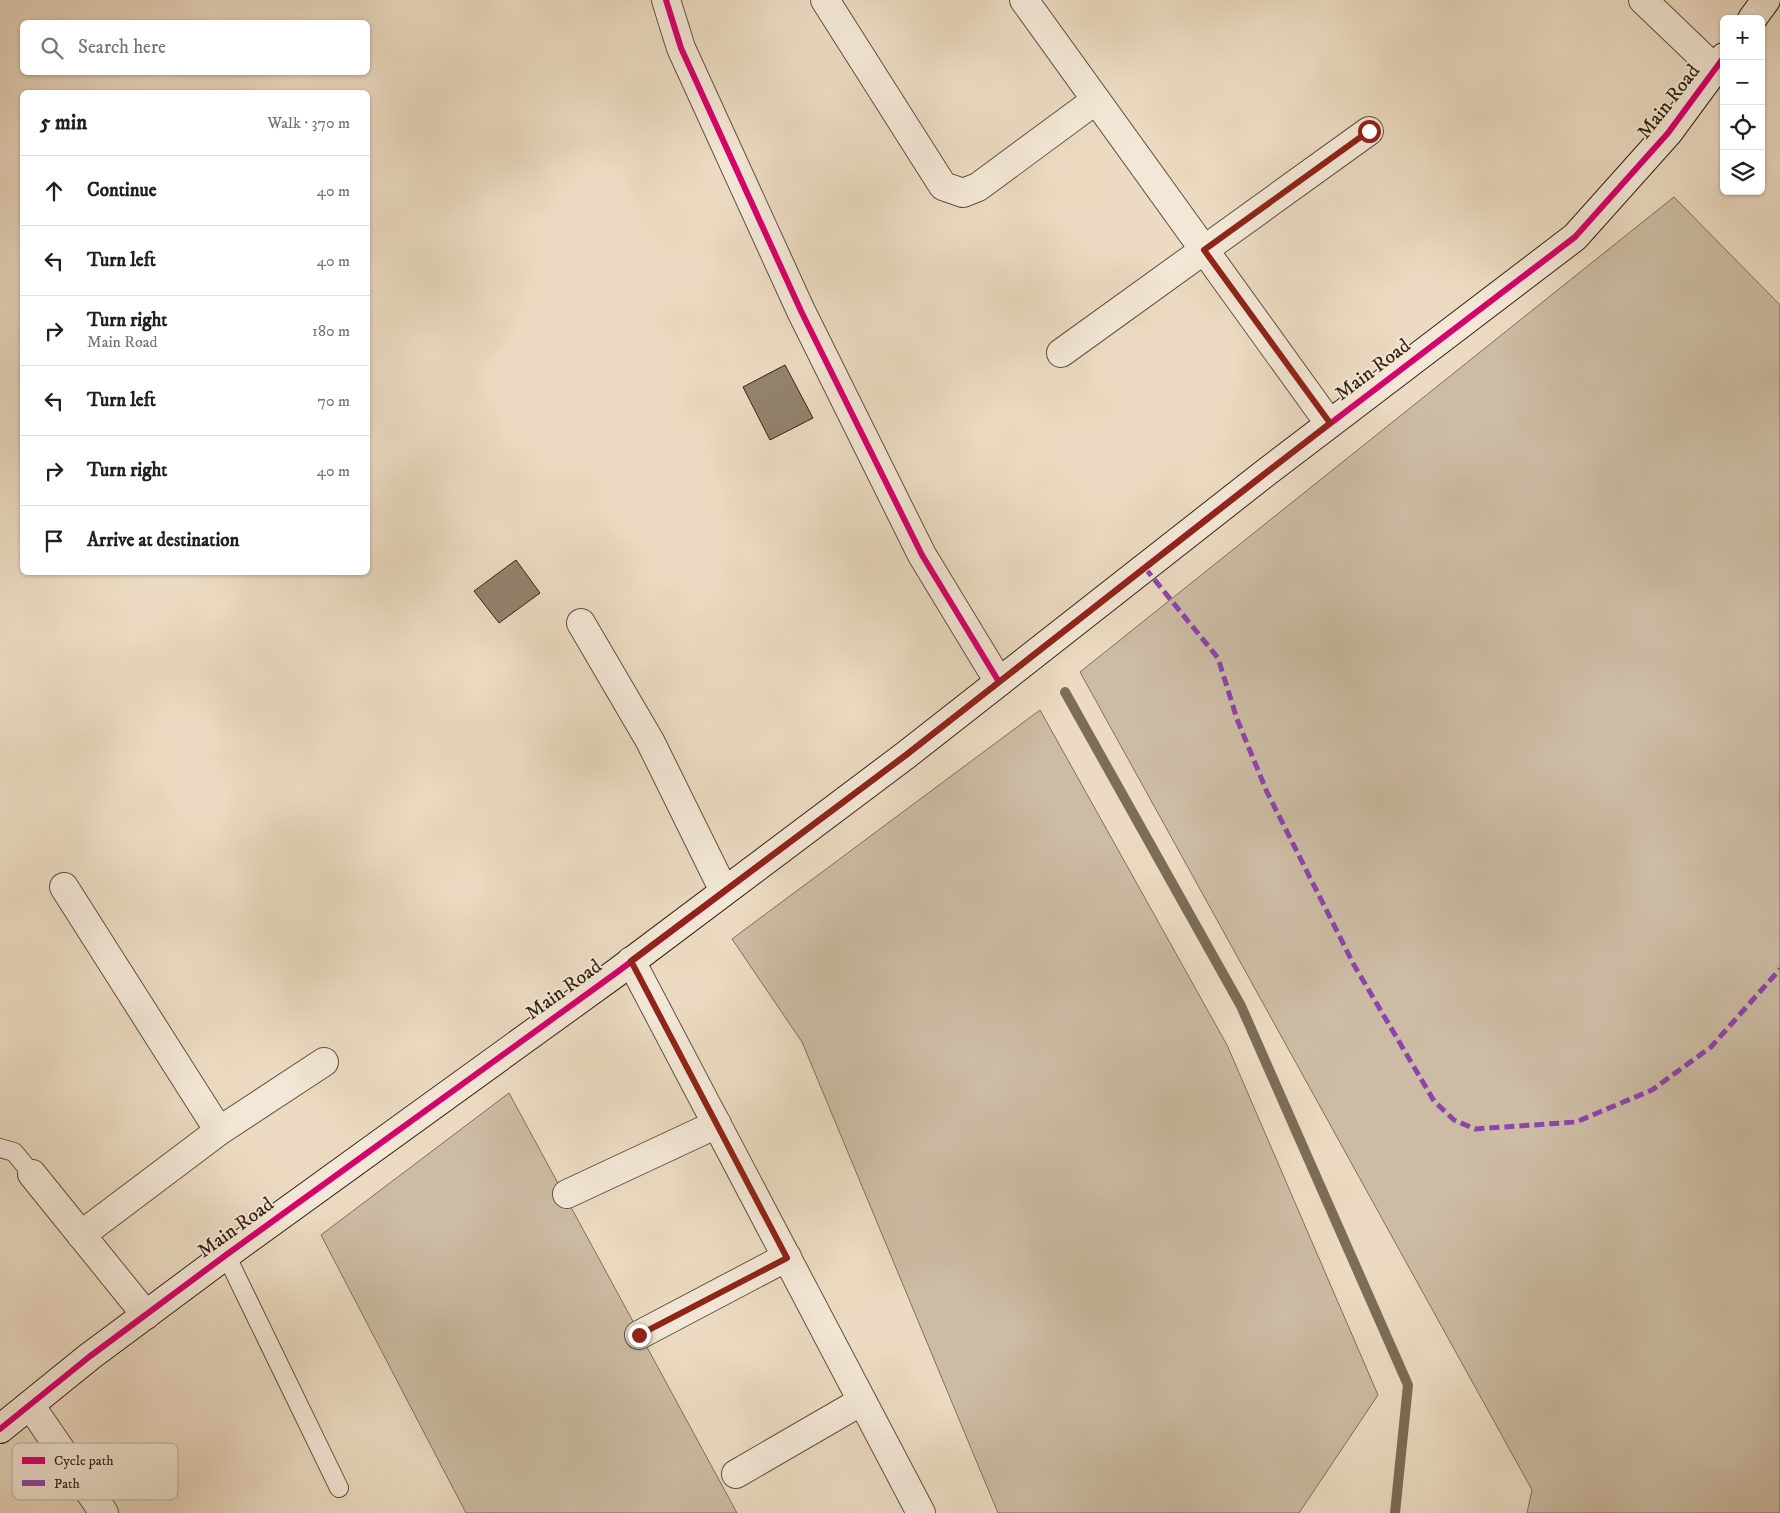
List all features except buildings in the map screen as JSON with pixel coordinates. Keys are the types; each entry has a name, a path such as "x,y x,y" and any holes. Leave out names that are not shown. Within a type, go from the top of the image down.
{"street":[{"path":"666,0 681,48 801,311 922,555 999,682"},
{"path":"825,0 943,186 963,193 978,187 1096,100"},
{"path":"1024,0 1330,423"},
{"path":"1643,0 1719,63"},
{"path":"1755,15 1766,0"},
{"name":"Main Road","path":"0,1429 89,1357 226,1255 631,961 906,755 1330,423 1575,237 1668,133 1719,63"},
{"path":"1062,353 1369,131"},
{"path":"581,623 650,741 724,891"},
{"path":"64,886 219,1131"},
{"path":"631,961 921,1513"},
{"path":"82,1235 219,1131 324,1062"},
{"path":"568,1194 717,1124"},
{"path":"32,1174 146,1315"},
{"path":"639,1335 787,1258"},
{"path":"736,1474 862,1401"},
{"path":"30,1405 56,1443"},
{"path":"95,1500 104,1513"}],"lane":[{"path":"0,1148 14,1152 32,1174"},
{"path":"226,1255 339,1488"}],"shaded area":[{"path":"1674,197 1780,305 1780,1513 1527,1513 1532,1490 1080,672"},
{"path":"1040,710 1227,1045 1378,1395 1299,1513 998,1513 802,1042 732,939"},
{"path":"509,1093 737,1513 466,1513 321,1235"}],"waterway":[{"path":"1065,692 1241,1006 1408,1385 1395,1513"}],"marked path":[{"path":"1145,568 1218,658 1237,719 1267,792 1354,965 1434,1101 1454,1120 1475,1129 1576,1122 1652,1090 1711,1047 1780,969"}],"cycle path":[{"path":"666,0 681,48 801,311 922,555 999,682"},
{"path":"0,1429 89,1357 226,1255 616,973 906,755 1264,474 1575,237 1668,133 1722,60"}],"route":[{"path":"639,1335 787,1258 631,961 906,755 1330,423 1204,250 1369,131"}]}
